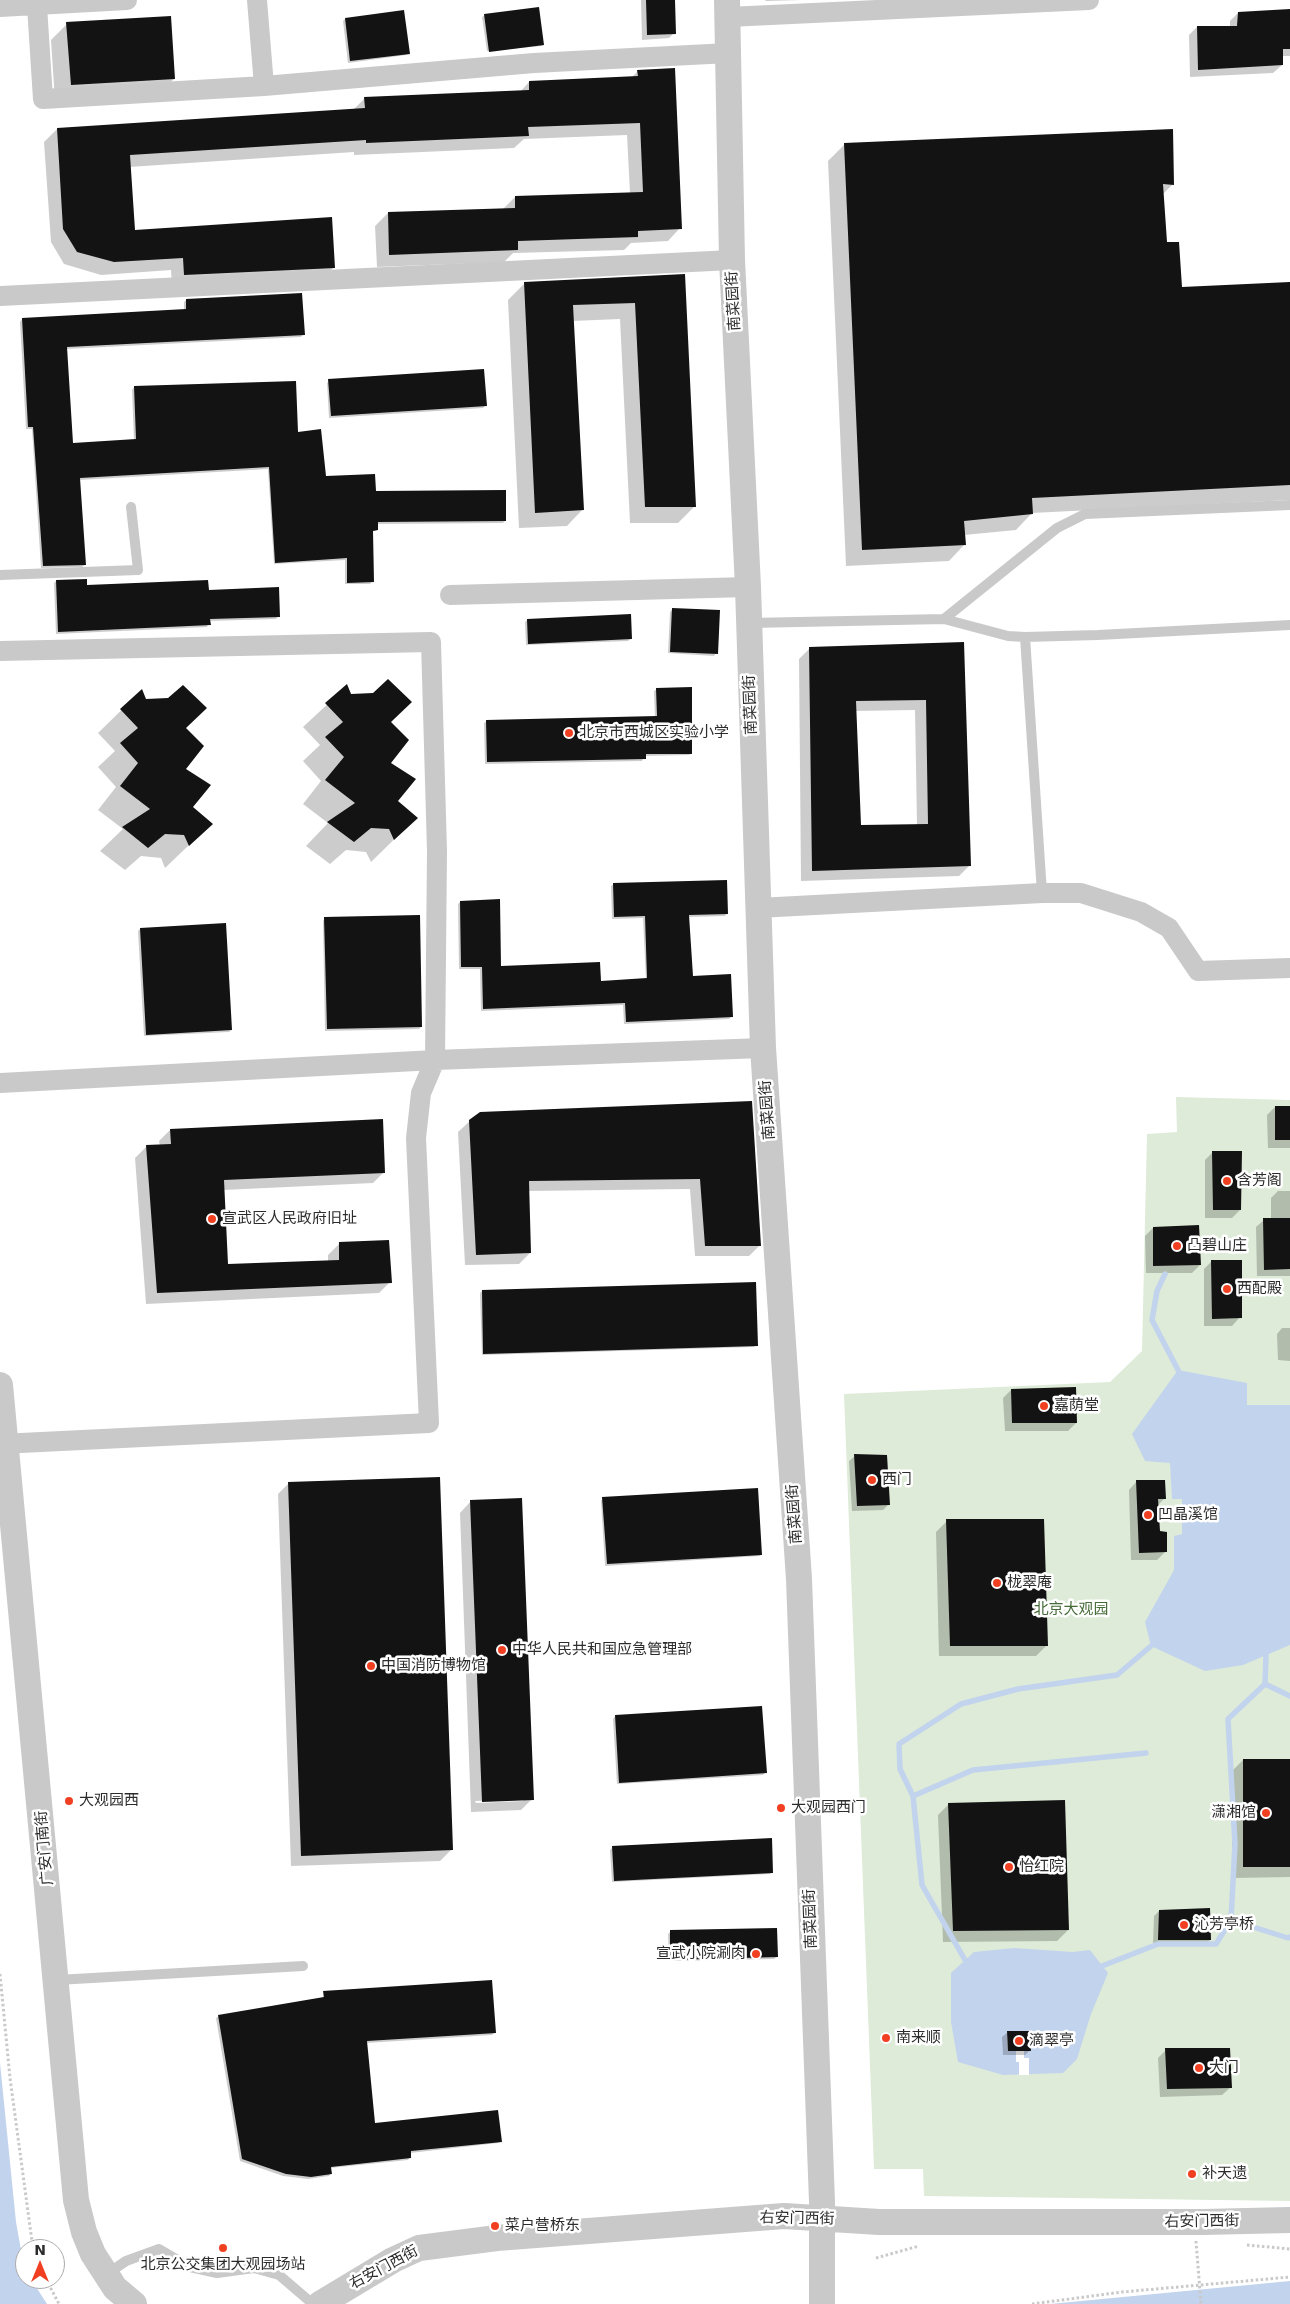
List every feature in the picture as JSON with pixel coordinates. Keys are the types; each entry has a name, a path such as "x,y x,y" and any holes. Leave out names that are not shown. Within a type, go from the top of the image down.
{"street":[{"path":"0,7 127,0"},
{"path":"257,0 264,86"},
{"path":"727,9 1089,0"},
{"path":"37,6 43,99 264,86 534,63 729,53"},
{"name":"南菜园街","path":"727,9 732,260 748,587 763,1048 799,1579 822,2225 822,2304"},
{"path":"0,296 732,260"},
{"path":"450,595 748,587"},
{"path":"0,651 431,642 437,851 435,1060 421,1093 416,1138 429,1423 3,1444"},
{"path":"758,908 1042,893 1080,893 1141,912 1169,928 1198,971 1290,968"},
{"path":"0,1083 435,1060 763,1048"},
{"name":"广安门南街","path":"0,1386 3,1444 50,1980 64,2205 70,2238 83,2265 102,2290 125,2302"},
{"name":"广安门南街","path":"0,1567 76,2200 89,2246 105,2275 125,2302"},
{"name":"右安门西街","path":"320,2304 393,2260 429,2245 686,2222 784,2216 822,2225"},
{"name":"右安门西街","path":"339,2304 412,2262 433,2256 688,2235 879,2222 1203,2222 1290,2220"}],"lane":[{"path":"944,620 1057,528 1084,514 1290,505"},
{"path":"0,575 138,570 131,507"},
{"path":"748,623 944,620 1008,636 1025,637 1290,625"},
{"path":"1025,637 1042,893"},
{"path":"50,1980 303,1966"},
{"path":"105,2275 126,2260 159,2250 190,2267 217,2273 254,2268 279,2276 314,2304"}],"path":[{"path":"0,1974 10,2078 32,2239"},
{"path":"1196,2241 1201,2304"},
{"path":"1032,2304 1122,2292 1290,2276"},
{"path":"51,2289 59,2304"}],"green space":[{"name":"北京大观园","path":"1176,1097 1290,1100 1290,2201 924,2196 923,2169 874,2169 844,1394 1110,1382 1142,1351 1147,1134 1177,1132"}],"water":[{"path":"1178,1370 1247,1383 1247,1405 1290,1405 1290,1645 1243,1665 1205,1671 1151,1646 1145,1622 1174,1570 1174,1536 1182,1534 1182,1499 1172,1499 1170,1463 1145,1461 1132,1434"},
{"path":"1014,1948 1073,1952 1090,1950 1108,1973 1091,2014 1077,2059 1063,2073 1003,2075 958,2062 951,2022 951,1973 974,1952"},
{"path":"0,2063 19,2239 15,2239 15,2289 37,2289 47,2304 0,2304"},
{"path":"1290,2281 1290,2304 1050,2304"}],"pier":[{"name":"滴翠亭","path":"1007,2031 1030,2031 1031,2051 1024,2051 1024,2058 1029,2058 1029,2075 1019,2075 1019,2062 1016,2062 1016,2051 1008,2051"}],"building":[{"path":"646,0 675,0 676,34 647,35"},
{"path":"539,7 544,45 489,52 484,14"},
{"path":"1290,9 1290,49 1283,49 1283,65 1198,70 1197,26 1237,26 1238,12"},
{"path":"404,10 410,54 350,61 345,18"},
{"path":"171,16 175,79 71,85 66,22"},
{"path":"675,68 682,229 638,231 638,237 518,241 518,250 389,255 388,212 515,208 515,196 643,192 640,123 528,127 529,136 366,143 366,140 130,155 135,230 332,217 335,268 184,275 183,258 114,262 77,252 63,229 57,128 365,108 364,97 529,90 529,81 638,76 637,70"},
{"path":"1173,129 1174,185 1163,184 1167,242 1179,242 1182,287 1290,282 1290,485 1032,498 1033,514 964,521 966,545 862,550 844,143"},
{"path":"685,274 696,507 645,507 635,303 573,305 584,510 535,513 524,282"},
{"path":"302,293 305,335 67,347 73,443 136,439 134,386 296,381 298,432 321,429 326,476 375,474 376,491 506,490 506,521 378,522 378,530 373,531 374,582 347,583 347,558 275,563 269,467 80,478 86,565 43,566 33,427 28,427 22,318 186,309 186,299"},
{"path":"484,369 487,406 331,416 328,379"},
{"path":"87,579 87,585 208,580 209,590 279,587 280,617 210,619 211,625 58,632 56,580"},
{"path":"672,608 720,610 718,654 670,652"},
{"path":"631,614 632,639 528,644 527,619"},
{"path":"964,642 971,866 812,871 809,647","holes":["926,700 928,824 861,825 856,701"]},
{"path":"388,679 412,702 391,722 409,740 391,763 416,779 398,801 418,818 394,840 389,829 371,828 354,842 327,822 355,803 325,780 344,757 325,737 343,722 325,703 347,684 351,694 373,693"},
{"path":"183,685 207,708 186,728 204,746 186,769 211,785 193,807 213,824 189,846 184,835 165,834 148,848 122,827 150,809 120,786 138,763 120,743 138,728 120,709 142,689 146,699 168,698"},
{"path":"692,687 692,754 646,754 646,759 487,762 486,720 657,716 656,688"},
{"path":"727,880 728,914 689,915 693,976 731,974 733,1017 626,1022 625,1003 483,1009 482,967 461,967 460,901 500,899 501,966 600,962 601,981 647,978 645,916 614,917 613,883"},
{"path":"420,915 422,1027 327,1029 324,917"},
{"path":"226,923 232,1030 146,1035 140,928"},
{"path":"752,1101 761,1246 705,1246 700,1179 529,1181 531,1253 476,1255 469,1120 480,1112"},
{"path":"1275,1106 1290,1106 1290,1140 1275,1140"},
{"path":"383,1119 385,1173 224,1180 228,1264 339,1260 339,1242 389,1240 392,1283 157,1293 146,1145 171,1144 170,1129"},
{"name":"含芳阁","path":"1212,1151 1242,1151 1241,1210 1213,1210"},
{"path":"1263,1218 1290,1218 1290,1269 1264,1270"},
{"name":"凸碧山庄","path":"1199,1225 1201,1265 1153,1266 1153,1227"},
{"name":"西配殿","path":"1211,1260 1242,1260 1242,1318 1212,1319"},
{"path":"756,1282 758,1346 483,1354 482,1290"},
{"name":"嘉荫堂","path":"1076,1387 1077,1423 1012,1423 1011,1389"},
{"name":"西门","path":"854,1454 887,1455 890,1505 857,1506"},
{"name":"中国消防博物馆","path":"440,1477 453,1850 301,1856 288,1482"},
{"name":"凹晶溪馆","path":"1136,1480 1165,1480 1166,1499 1158,1499 1160,1531 1167,1532 1167,1552 1139,1553"},
{"path":"758,1488 762,1555 607,1564 602,1497"},
{"name":"中华人民共和国应急管理部","path":"522,1498 534,1800 482,1802 470,1500"},
{"name":"栊翠庵","path":"946,1519 1044,1519 1048,1646 950,1646"},
{"path":"762,1706 767,1773 619,1783 615,1715"},
{"name":"潇湘馆","path":"1243,1759 1290,1759 1290,1867 1243,1867"},
{"name":"怡红院","path":"1065,1800 1069,1930 953,1931 948,1803"},
{"path":"772,1838 773,1873 614,1881 612,1846"},
{"name":"沁芳亭桥","path":"1210,1908 1211,1940 1158,1940 1159,1910"},
{"path":"777,1928 778,1957 670,1960 670,1930"},
{"path":"492,1980 496,2033 367,2041 375,2123 498,2110 502,2142 411,2151 411,2158 331,2167 332,2174 311,2177 286,2174 242,2159 218,2015 324,1997 323,1991"},
{"name":"滴翠亭","path":"1007,2031 1030,2031 1031,2051 1008,2051"},
{"name":"大门","path":"1165,2048 1230,2048 1232,2088 1167,2089"}],"waterway":[{"path":"1165,1274 1157,1291 1152,1320 1178,1370"},
{"path":"965,1960 922,1885 913,1796 900,1769 899,1744 961,1704 1018,1689 1117,1675 1151,1646"},
{"path":"1102,1966 1158,1944 1216,1944 1231,1920 1235,1844 1228,1719 1265,1684 1266,1655"},
{"path":"1265,1684 1290,1696"},
{"path":"913,1796 973,1770 1146,1753"},
{"path":"1231,1920 1288,1938 1290,1937"}],"place":[{"name":"北京市西城区实验小学","path":"569,733"},
{"name":"含芳阁","path":"1227,1181"},
{"name":"宣武区人民政府旧址","path":"212,1219"},
{"name":"凸碧山庄","path":"1177,1246"},
{"name":"西配殿","path":"1227,1289"},
{"name":"嘉荫堂","path":"1044,1406"},
{"name":"西门","path":"872,1480"},
{"name":"凹晶溪馆","path":"1148,1515"},
{"name":"栊翠庵","path":"997,1583"},
{"name":"中华人民共和国应急管理部","path":"502,1650"},
{"name":"中国消防博物馆","path":"371,1666"},
{"name":"大观园西","path":"69,1801"},
{"name":"大观园西门","path":"781,1808"},
{"name":"潇湘馆","path":"1266,1813"},
{"name":"怡红院","path":"1009,1867"},
{"name":"沁芳亭桥","path":"1184,1925"},
{"name":"宣武小院涮肉","path":"756,1954"},
{"name":"南来顺","path":"886,2038"},
{"name":"滴翠亭","path":"1019,2041"},
{"name":"大门","path":"1199,2068"},
{"name":"补天遗","path":"1192,2174"},
{"name":"菜户营桥东","path":"495,2226"},
{"name":"北京公交集团大观园场站","path":"223,2248"}]}
